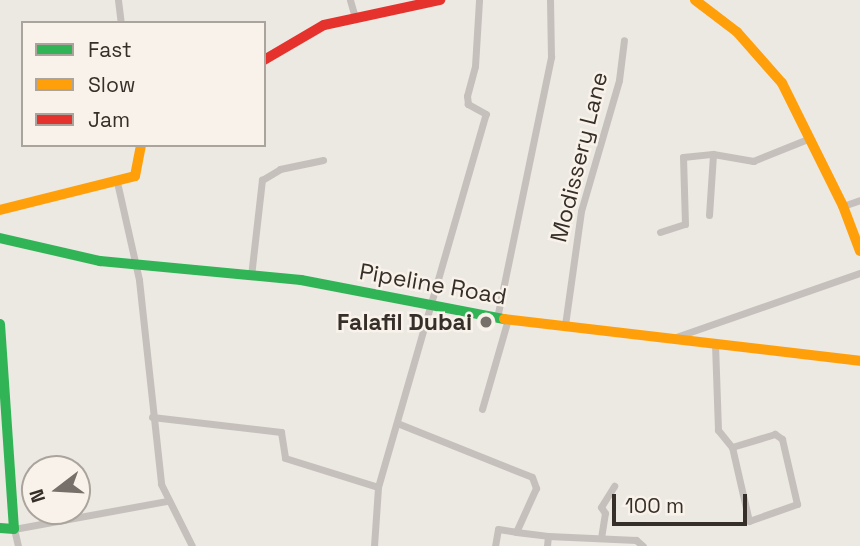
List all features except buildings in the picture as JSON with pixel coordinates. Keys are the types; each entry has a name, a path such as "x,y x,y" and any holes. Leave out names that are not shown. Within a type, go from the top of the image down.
{"street":[{"path":"118,0 121,21"},
{"path":"350,0 355,18"},
{"path":"266,59 324,25 440,0"},
{"path":"374,546 378,487 420,353 429,305 486,114 468,104 467,96 475,66 479,0"},
{"path":"482,409 503,319 551,57 550,0"},
{"path":"695,0 737,32 775,73 843,206 860,251"},
{"name":"Modissery Lane","path":"565,325 581,211 619,80 624,40"},
{"path":"660,232 685,224 683,157 713,154 753,161 810,138"},
{"path":"0,210 135,176 141,147"},
{"path":"709,215 713,154"},
{"path":"251,276 262,180 280,169 323,160"},
{"path":"117,182 136,264 152,417 167,500 192,546"},
{"path":"843,206 860,200"},
{"name":"Pipeline Road","path":"0,238 136,264 301,280 503,319 860,361"},
{"path":"671,339 860,273"},
{"path":"0,324 14,529 18,546"},
{"path":"715,344 718,430 732,447 749,521 797,504 782,439 775,434 732,447"},
{"path":"152,417 281,432 285,458 378,487"},
{"path":"397,423 532,477 536,488 516,532"},
{"path":"601,538 605,513 601,508 614,486"},
{"path":"0,528 14,529 167,500"},
{"path":"495,546 498,529 548,537 636,540 643,546"},
{"path":"547,546 548,537"}],"traffic: fast":[{"path":"0,238 100,261 301,280 504,319"},
{"path":"0,324 14,529 0,528"}],"traffic: slow":[{"path":"695,0 737,32 782,83 843,206 860,251"},
{"path":"0,210 135,176 141,147"},
{"path":"504,319 860,361"}],"traffic: jam":[{"path":"266,59 324,25 440,0"}],"place":[{"name":"Falafil Dubai","path":"486,322"}]}
